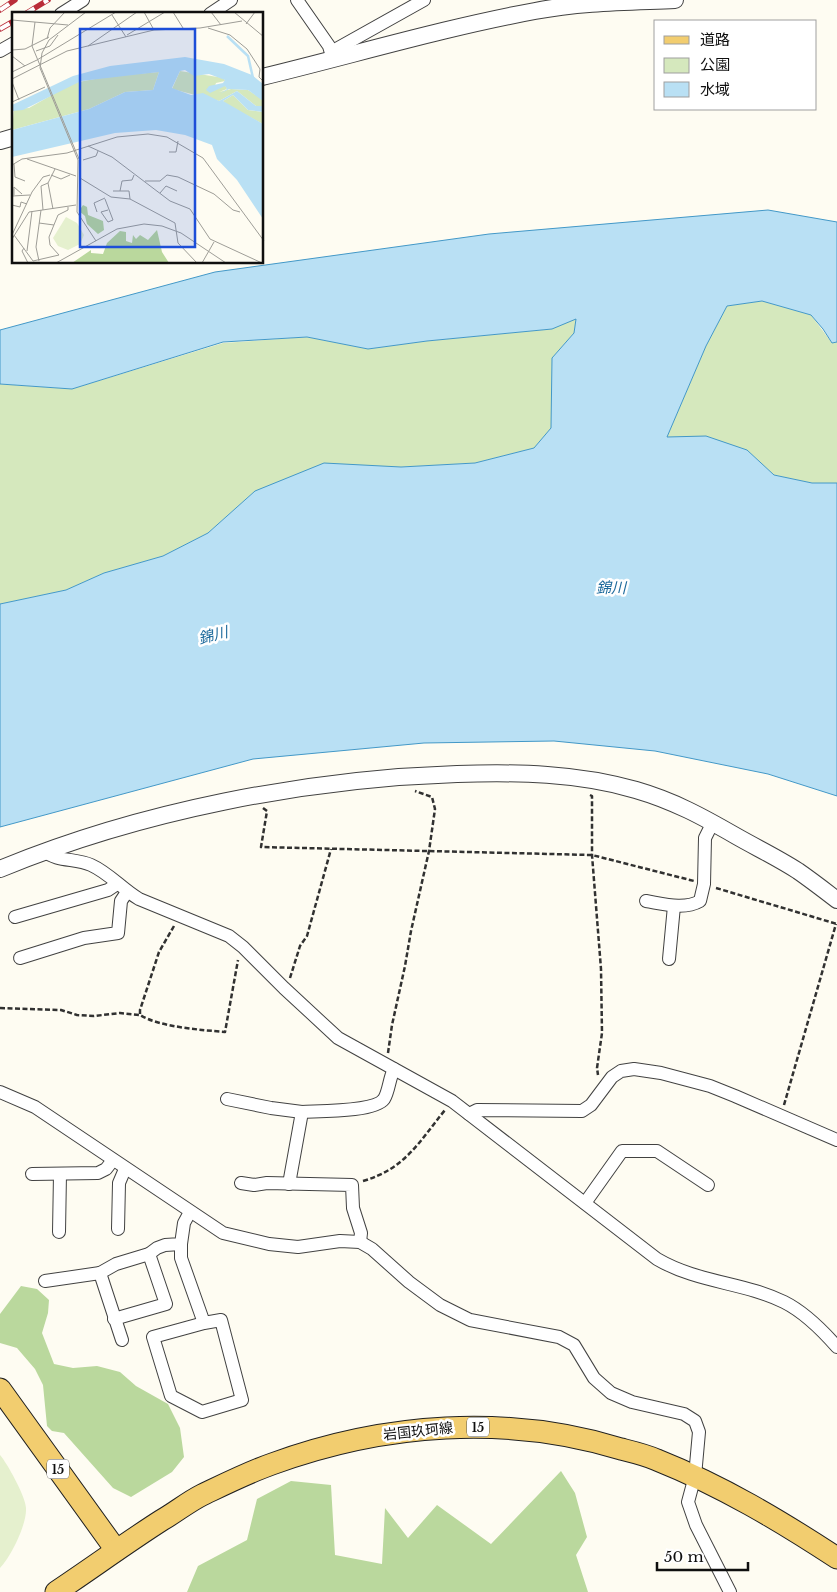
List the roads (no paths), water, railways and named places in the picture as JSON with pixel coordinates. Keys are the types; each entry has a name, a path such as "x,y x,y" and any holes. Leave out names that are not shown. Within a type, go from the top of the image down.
{"main road":[{"name":"15","path":"0,1389 116,1550"},
{"name":"岩国玖珂線","path":"56,1592 116,1550 200,1496 271,1464 319,1448 368,1437 419,1430 462,1427 504,1427 540,1431 594,1441 655,1459 736,1495 837,1558"}],"street":[{"path":"65,12 83,0"},
{"path":"213,12 231,0"},
{"path":"297,0 329,46 332,56"},
{"path":"332,56 424,0"},
{"path":"264,76 332,56 461,27 536,5 675,0"},
{"path":"0,51 12,44"},
{"path":"0,869 44,851 170,814 267,794 347,782 432,775 553,774 602,781 664,799 689,809 798,871 837,900"},
{"path":"646,901 674,906 694,905 700,901 704,884 705,838 713,822"},
{"path":"44,851 52,857 80,861 93,866 106,874 127,892 181,917 229,936 243,947 338,1038 452,1101 657,1259 674,1269 697,1277 765,1294 786,1303 825,1333 837,1347"},
{"path":"15,917 108,890 117,884"},
{"path":"20,958 84,938 118,933 121,901 127,892"},
{"path":"669,959 674,906"},
{"path":"227,1099 302,1112 369,1107 380,1104 385,1098 390,1076 389,1067"},
{"path":"470,1114 477,1110 582,1112 591,1105 612,1077 621,1071 634,1069 661,1073 710,1086 837,1140"},
{"path":"0,1092 34,1107 223,1233 269,1244 298,1247 340,1241 360,1242 372,1249 408,1282 440,1305 470,1320 559,1337 574,1344 594,1378 611,1393 632,1402 684,1414 695,1421 699,1432 695,1476 688,1502 696,1525 730,1592"},
{"path":"288,1184 302,1112"},
{"path":"585,1203 622,1151 657,1151 708,1184"},
{"path":"32,1174 98,1173 106,1169 113,1160"},
{"path":"118,1229 120,1183 125,1169"},
{"path":"59,1232 60,1174"},
{"path":"241,1183 254,1185 267,1183 352,1185 353,1208 361,1233 360,1242"},
{"path":"190,1212 184,1223 181,1258 204,1323"},
{"path":"45,1281 100,1273 116,1264 149,1254 165,1245 181,1244"},
{"path":"114,1319 166,1304 149,1254"},
{"path":"100,1273 122,1340"},
{"path":"220,1320 242,1400 202,1412 171,1396 153,1337 204,1323 220,1320"}],"water":[{"name":"錦川","path":"768,210 837,222 837,342 832,343 811,315 762,301 727,306 706,346 667,437 706,436 747,450 774,475 812,483 837,483 837,796 768,774 655,751 554,741 424,743 253,759 0,827 0,604 66,590 104,573 163,556 208,533 255,491 324,463 401,467 475,463 534,448 551,428 552,358 574,333 576,319 552,329 427,341 368,349 307,337 223,342 72,389 0,384 0,330 215,272 489,234"}],"railway":[{"path":"0,10 15,0"},
{"path":"28,12 48,0"},
{"path":"0,29 12,22"}]}
